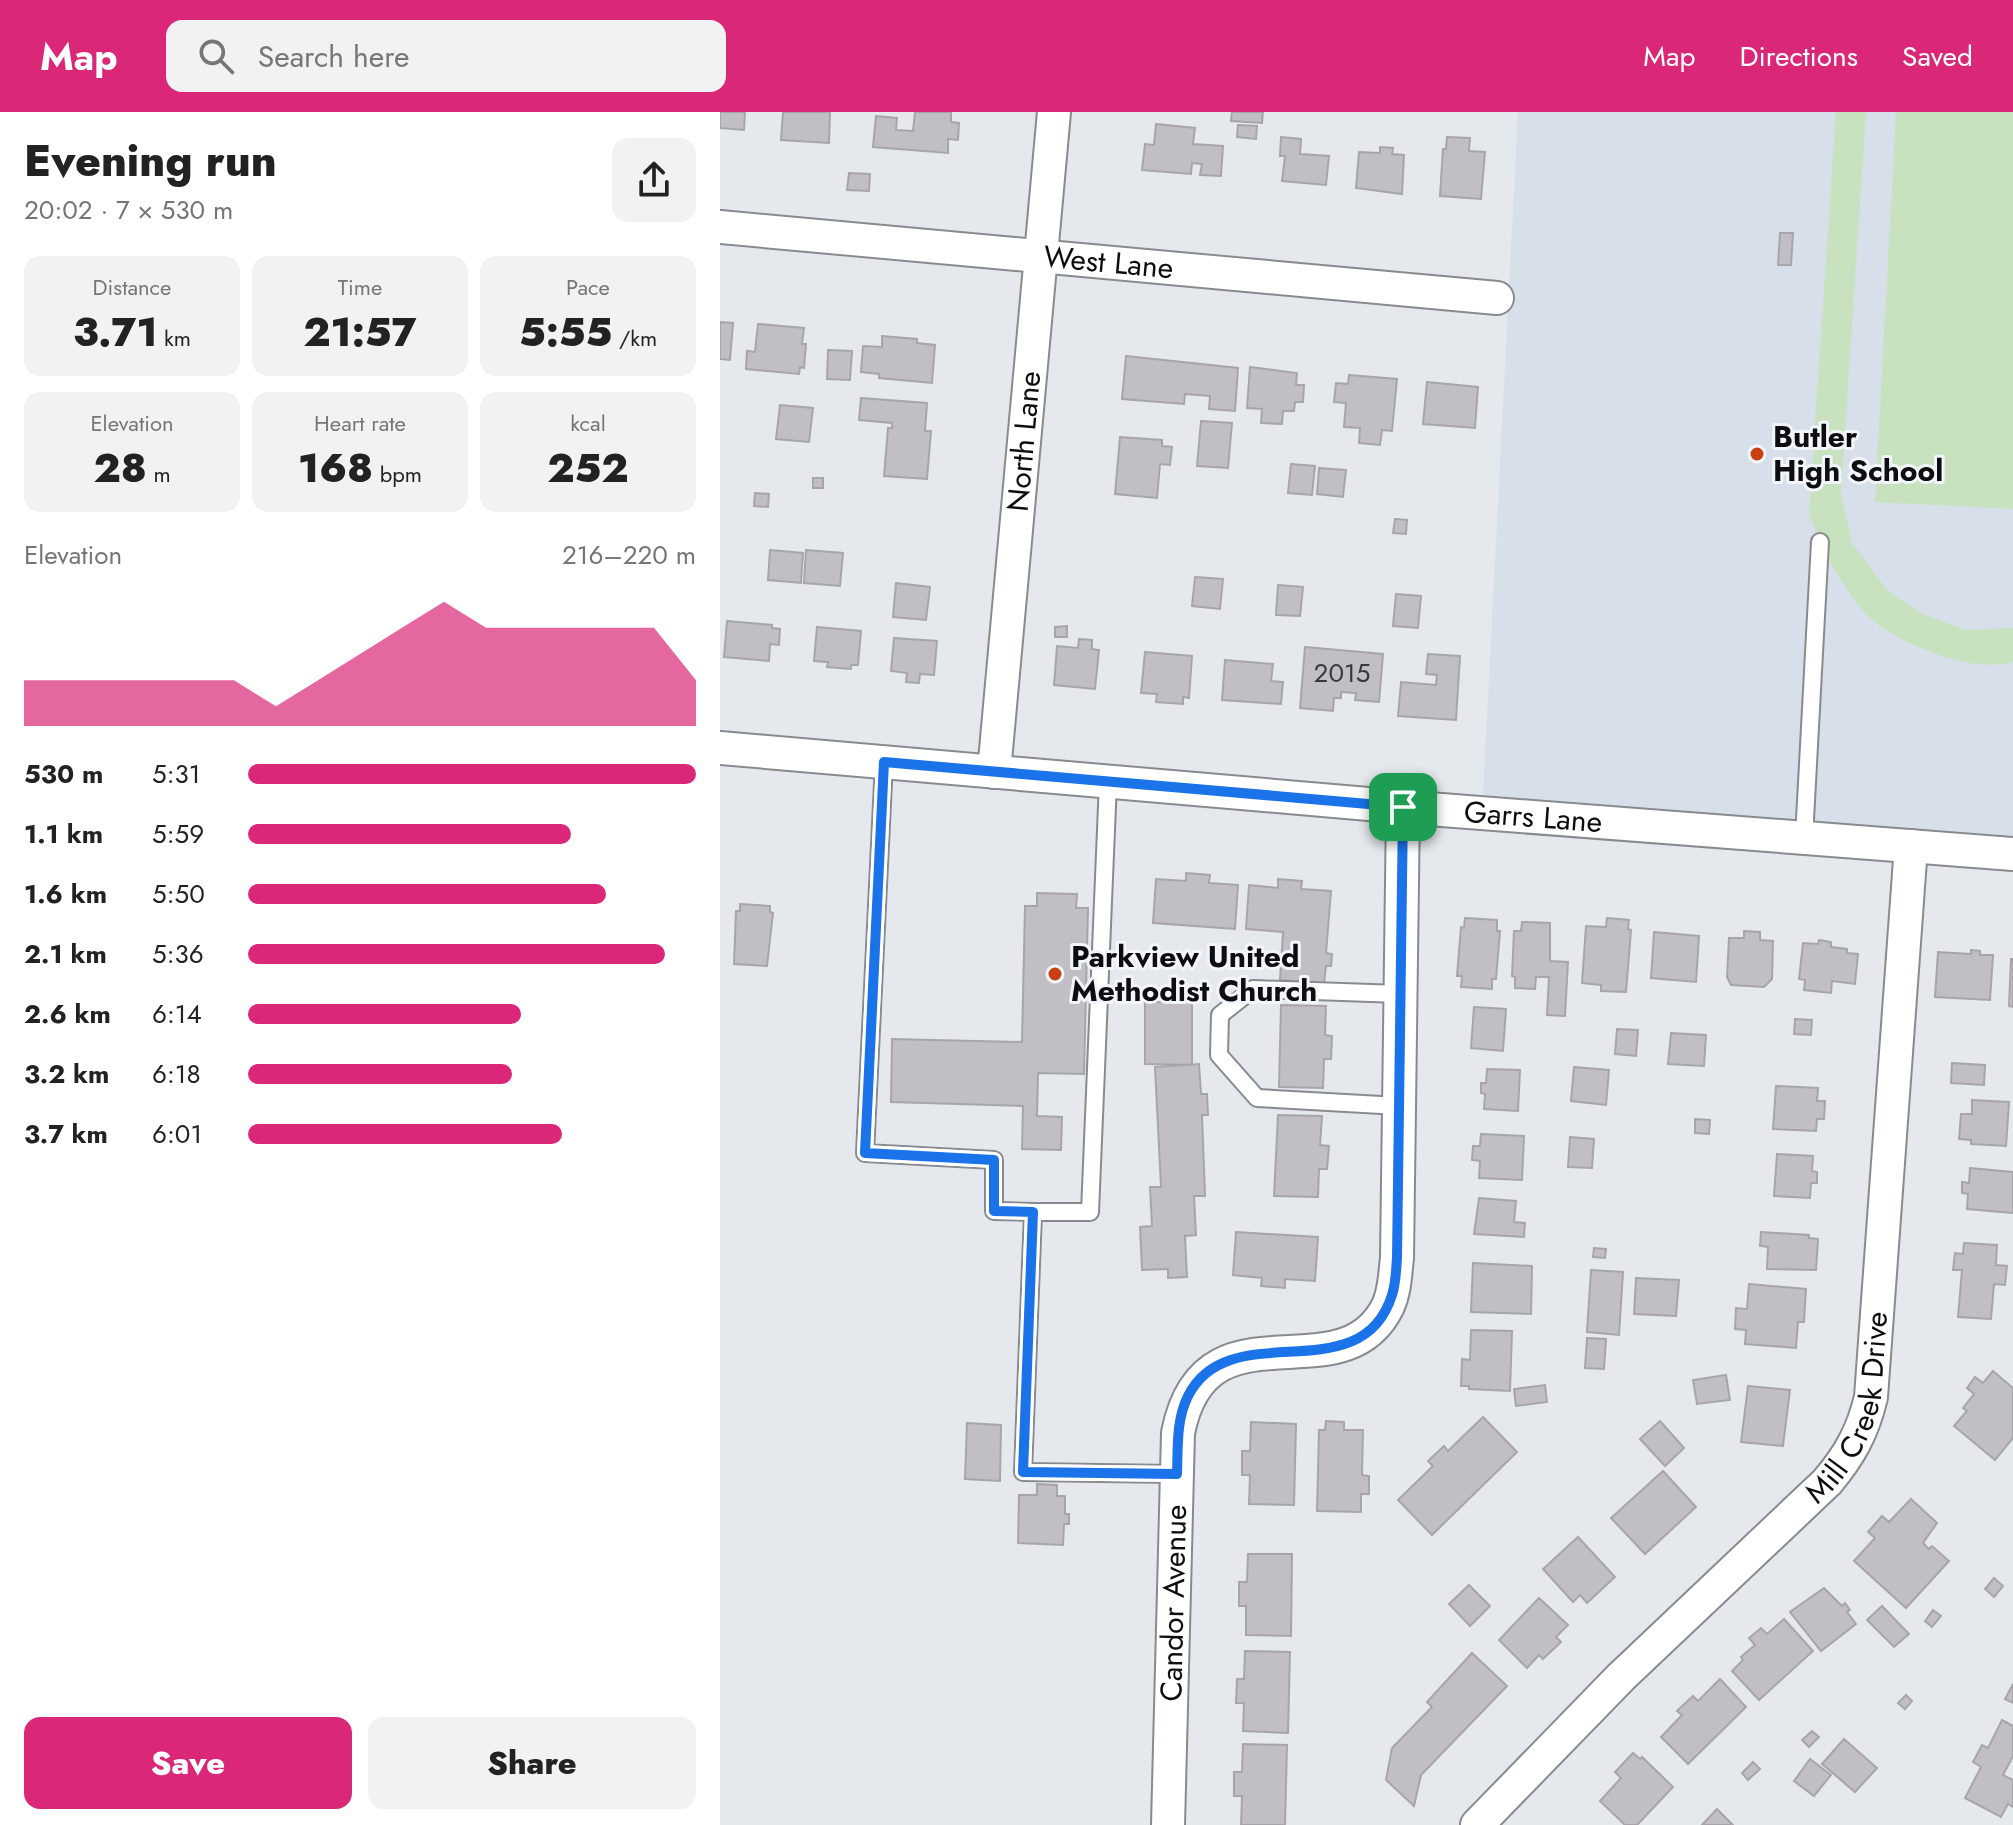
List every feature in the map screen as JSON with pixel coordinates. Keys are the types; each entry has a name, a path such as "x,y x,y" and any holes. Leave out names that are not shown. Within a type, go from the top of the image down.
{"street":[{"name":"North Lane","path":"994,772 1054,112"},
{"name":"West Lane","path":"720,227 1497,298"},
{"name":"Garrs Lane","path":"720,748 1403,807 2013,854"},
{"name":"Candor Avenue","path":"1168,1825 1178,1433 1189,1394 1207,1373 1225,1361 1242,1355 1327,1349 1350,1343 1375,1326 1393,1292 1397,1258 1403,807"},
{"name":"Mill Creek Drive","path":"1477,1825 1621,1677 1827,1482 1848,1458 1858,1438 1871,1397 1911,846"}],"lane":[{"path":"1804,838 1820,542"},
{"path":"884,762 865,1153 994,1160 994,1211 1090,1212 1108,782"},
{"path":"1399,1106 1257,1098 1219,1055 1220,1015 1253,989 1400,994"},
{"path":"1033,1212 1023,1472 1177,1474"}],"shaded area":[{"name":"Butler High School","path":"1518,112 2013,112 2013,837 1483,796"}],"green space":[{"path":"1836,112 1866,112 1841,493 1852,543 1887,590 1920,613 1966,630 2013,628 2013,662 1985,665 1957,660 1917,647 1883,628 1871,619 1849,592 1809,514"},
{"path":"1896,112 2013,112 2013,509 1875,502"}],"building":[{"path":"720,112 745,112 744,130 720,128"},
{"path":"783,112 830,112 829,143 781,140"},
{"path":"915,112 951,112 951,122 959,123 958,140 948,139 948,153 873,147 876,116 897,118 896,130 913,131"},
{"path":"1232,112 1263,112 1262,123 1231,121"},
{"path":"1156,124 1195,128 1193,144 1223,146 1221,176 1200,175 1202,164 1192,163 1191,174 1142,170 1145,144 1154,145"},
{"path":"1238,125 1257,126 1256,139 1237,137"},
{"path":"1281,137 1301,139 1300,154 1329,156 1326,185 1282,181 1285,156 1280,156"},
{"path":"1447,137 1470,138 1469,151 1485,152 1481,199 1440,196 1443,149 1446,149"},
{"path":"1380,147 1393,148 1392,154 1404,155 1402,194 1356,188 1359,152 1380,153"},
{"path":"849,173 870,174 869,191 847,190"},
{"path":"1780,233 1793,233 1791,265 1778,265"},
{"path":"720,322 733,323 730,360 720,359"},
{"path":"758,324 804,328 804,368 800,367 799,374 746,369 747,351 755,352"},
{"path":"882,336 917,339 917,343 935,345 932,383 879,378 879,374 861,372 863,346 882,347"},
{"path":"828,350 852,351 850,380 827,379"},
{"path":"1126,356 1238,368 1235,411 1209,409 1210,396 1185,394 1184,404 1122,399"},
{"path":"1250,367 1297,373 1296,385 1304,385 1303,402 1295,402 1294,411 1283,411 1282,424 1261,423 1262,409 1247,408"},
{"path":"1349,375 1397,379 1392,431 1382,430 1380,445 1359,443 1360,428 1344,427 1346,403 1334,402 1336,383 1348,384"},
{"path":"1427,382 1478,387 1475,428 1423,424"},
{"path":"861,398 927,403 925,431 931,431 927,479 884,476 888,428 892,428 892,423 859,420"},
{"path":"780,405 813,408 809,442 776,439"},
{"path":"1201,421 1232,423 1228,468 1197,466"},
{"path":"1120,437 1162,440 1162,446 1172,447 1170,465 1160,464 1157,498 1115,494"},
{"path":"1291,464 1315,466 1312,495 1288,493"},
{"path":"1319,468 1346,470 1343,497 1317,494"},
{"path":"813,478 823,478 823,488 813,488"},
{"path":"755,493 769,494 768,507 754,506"},
{"path":"1395,519 1407,520 1406,534 1393,533"},
{"path":"770,550 803,553 801,583 768,580"},
{"path":"806,550 843,553 840,586 804,583"},
{"path":"1195,577 1223,579 1220,609 1192,606"},
{"path":"896,583 930,587 926,620 893,617"},
{"path":"1278,585 1303,587 1300,616 1276,615"},
{"path":"1396,594 1421,596 1418,628 1393,626"},
{"path":"727,621 772,625 772,628 780,629 779,645 770,644 769,661 724,657"},
{"path":"1067,626 1067,637 1055,637 1055,627"},
{"path":"817,627 861,631 858,665 851,665 851,669 827,667 828,662 814,661"},
{"path":"894,638 937,641 934,675 920,674 919,683 906,682 907,673 891,671"},
{"path":"1079,639 1092,640 1092,649 1099,650 1095,689 1054,685 1057,646 1078,648"},
{"path":"1305,647 1383,654 1379,702 1355,700 1356,693 1341,692 1341,698 1334,698 1333,711 1300,708"},
{"path":"1145,652 1192,656 1189,698 1183,697 1183,704 1156,702 1157,694 1141,693"},
{"path":"1428,654 1460,656 1456,720 1398,716 1401,682 1436,685 1437,675 1426,674"},
{"path":"1225,660 1273,664 1271,681 1283,682 1281,704 1222,700"},
{"path":"1186,873 1210,875 1209,883 1238,885 1235,929 1153,923 1156,879 1186,881"},
{"path":"1278,879 1302,881 1301,889 1331,891 1326,953 1332,954 1331,966 1326,966 1324,983 1280,980 1283,932 1246,929 1249,885 1278,888"},
{"name":"Parkview United Methodist Church","path":"1037,893 1077,894 1076,908 1088,908 1084,1074 1038,1073 1037,1116 1062,1117 1061,1150 1022,1149 1023,1106 891,1102 892,1039 1022,1042 1025,906 1037,906"},
{"path":"740,904 770,906 773,913 767,966 734,964 736,911 740,911"},
{"path":"1465,918 1497,920 1497,931 1500,931 1496,979 1492,979 1492,989 1461,987 1462,976 1457,976 1461,927 1464,928"},
{"path":"1607,918 1629,920 1628,929 1631,930 1626,992 1601,991 1601,985 1582,983 1586,926 1606,927"},
{"path":"1522,922 1550,923 1550,961 1568,962 1565,1016 1547,1015 1549,977 1536,977 1535,989 1515,988 1515,977 1512,976 1514,931 1521,931"},
{"path":"1744,931 1760,932 1760,940 1773,941 1772,979 1764,987 1731,985 1727,977 1729,938 1744,938"},
{"path":"1654,932 1699,936 1696,982 1651,978"},
{"path":"1819,940 1831,942 1831,947 1847,949 1847,953 1858,954 1855,984 1832,981 1831,993 1804,990 1805,980 1799,979 1803,943 1818,944"},
{"path":"1971,950 1980,951 1980,955 1993,955 1990,1000 1935,997 1938,952 1971,954"},
{"path":"2013,959 2013,1007 2009,1006"},
{"path":"1145,1002 1192,1002 1192,1065 1145,1064"},
{"path":"1281,1005 1326,1006 1325,1035 1332,1036 1331,1059 1324,1059 1323,1088 1279,1087"},
{"path":"1474,1007 1506,1009 1503,1051 1471,1048"},
{"path":"1795,1019 1812,1020 1811,1035 1794,1034"},
{"path":"1617,1029 1638,1030 1636,1056 1615,1054"},
{"path":"1671,1033 1706,1035 1704,1066 1668,1064"},
{"path":"1952,1063 1985,1065 1984,1085 1951,1083"},
{"path":"1199,1064 1201,1094 1207,1094 1208,1115 1202,1115 1205,1196 1194,1196 1196,1235 1185,1236 1187,1277 1168,1278 1168,1269 1142,1270 1140,1227 1152,1226 1150,1187 1161,1187 1155,1067"},
{"path":"1574,1067 1609,1070 1606,1105 1571,1101"},
{"path":"1487,1069 1520,1070 1518,1111 1484,1109 1485,1094 1481,1093 1481,1083 1486,1083"},
{"path":"1776,1086 1818,1088 1817,1101 1825,1101 1824,1119 1817,1119 1816,1131 1773,1129"},
{"path":"1972,1100 2009,1102 2006,1146 1971,1144 1971,1140 1959,1139 1961,1114 1972,1114"},
{"path":"1278,1115 1322,1116 1320,1145 1329,1146 1327,1169 1319,1169 1318,1197 1274,1196"},
{"path":"1695,1119 1710,1120 1709,1134 1695,1133"},
{"path":"1481,1134 1524,1136 1522,1180 1479,1178 1480,1161 1472,1160 1473,1146 1480,1146"},
{"path":"1570,1137 1594,1139 1592,1168 1568,1167"},
{"path":"1777,1154 1813,1156 1812,1171 1817,1172 1817,1183 1811,1183 1810,1198 1774,1196"},
{"path":"1970,1168 2013,1172 2013,1213 1967,1209 1968,1194 1962,1193 1962,1182 1969,1183"},
{"path":"1479,1198 1516,1201 1514,1222 1525,1223 1524,1237 1474,1234"},
{"path":"1236,1232 1318,1237 1315,1281 1285,1279 1285,1288 1261,1286 1262,1278 1233,1275"},
{"path":"1761,1232 1809,1235 1809,1238 1818,1239 1816,1270 1767,1269 1768,1247 1760,1246"},
{"path":"1964,1243 1997,1245 1996,1265 2007,1266 2005,1285 1994,1284 1991,1319 1958,1317 1962,1270 1953,1270 1955,1253 1963,1254"},
{"path":"1594,1248 1606,1249 1605,1258 1593,1257"},
{"path":"1473,1263 1532,1266 1531,1314 1471,1312"},
{"path":"1591,1270 1623,1272 1619,1335 1587,1332"},
{"path":"1636,1278 1679,1280 1676,1316 1634,1314"},
{"path":"1749,1284 1806,1289 1804,1322 1798,1322 1796,1348 1745,1344 1746,1330 1735,1329 1736,1308 1747,1309"},
{"path":"1471,1330 1512,1331 1510,1391 1461,1386 1462,1359 1470,1360"},
{"path":"1587,1338 1606,1339 1604,1369 1585,1368"},
{"path":"1993,1371 2013,1388 2013,1438 1995,1460 1954,1426 1967,1411 1963,1408 1974,1394 1967,1388 1975,1377 1983,1383"},
{"path":"1726,1375 1730,1400 1697,1404 1693,1380"},
{"path":"1545,1385 1547,1402 1516,1406 1514,1389"},
{"path":"1748,1386 1790,1390 1783,1446 1741,1442"},
{"path":"1483,1417 1517,1452 1432,1535 1398,1500 1433,1466 1428,1461 1444,1446 1448,1451"},
{"path":"1326,1421 1344,1422 1344,1430 1363,1430 1362,1475 1369,1476 1369,1494 1361,1494 1361,1512 1317,1511 1319,1430 1325,1430"},
{"path":"1660,1421 1684,1448 1665,1466 1640,1439"},
{"path":"1251,1422 1296,1424 1294,1505 1249,1504 1250,1475 1242,1475 1242,1451 1250,1451"},
{"path":"967,1423 1001,1425 1000,1481 965,1479"},
{"path":"1663,1471 1696,1507 1645,1554 1611,1518"},
{"path":"1037,1484 1057,1485 1057,1496 1065,1496 1065,1514 1069,1514 1069,1524 1064,1524 1063,1545 1018,1543 1019,1495 1037,1495"},
{"path":"1911,1499 1937,1523 1923,1543 1929,1549 1932,1546 1949,1561 1906,1608 1854,1561 1875,1538 1868,1532 1882,1516 1889,1522"},
{"path":"1578,1537 1615,1577 1587,1603 1580,1595 1573,1602 1543,1569"},
{"path":"1248,1554 1292,1554 1291,1636 1246,1635 1246,1606 1239,1606 1239,1582 1247,1582"},
{"path":"1994,1578 2003,1586 1994,1597 1985,1589"},
{"path":"1469,1585 1490,1606 1470,1626 1449,1604"},
{"path":"1824,1588 1842,1606 1845,1603 1850,1610 1847,1612 1856,1624 1821,1651 1790,1612"},
{"path":"1539,1598 1568,1625 1556,1637 1561,1642 1543,1659 1539,1655 1527,1668 1499,1640"},
{"path":"1882,1606 1909,1634 1894,1647 1867,1620"},
{"path":"1933,1610 1941,1616 1932,1627 1925,1621"},
{"path":"1784,1619 1813,1651 1759,1700 1732,1671 1743,1660 1741,1657 1755,1645 1749,1638 1761,1628 1767,1634"},
{"path":"1245,1651 1290,1652 1288,1733 1243,1731 1244,1703 1236,1703 1237,1679 1244,1679"},
{"path":"1472,1653 1507,1686 1421,1775 1414,1806 1386,1780 1392,1748 1432,1707 1427,1702"},
{"path":"1720,1679 1746,1707 1688,1764 1661,1737 1682,1715 1677,1711 1693,1696 1698,1701"},
{"path":"2013,1684 2013,1703 2005,1699"},
{"path":"1906,1695 1912,1701 1905,1709 1898,1703"},
{"path":"2002,1720 2013,1726 2013,1756 2003,1775 2013,1780 2013,1807 2008,1804 2001,1817 1965,1798 1981,1767 1973,1762 1982,1745 1988,1748"},
{"path":"1812,1731 1819,1737 1809,1747 1802,1740"},
{"path":"1844,1739 1877,1768 1855,1792 1822,1764"},
{"path":"1243,1744 1287,1745 1285,1825 1241,1825 1242,1796 1234,1796 1234,1772 1242,1772"},
{"path":"1633,1753 1640,1759 1642,1757 1673,1787 1637,1825 1625,1825 1600,1801 1621,1778 1615,1772"},
{"path":"1810,1759 1831,1775 1814,1796 1794,1781"},
{"path":"1753,1762 1760,1769 1748,1780 1742,1773"},
{"path":"1717,1809 1733,1825 1702,1825"}],"place":[{"name":"Butler High School","path":"1757,454"},
{"name":"Parkview United Methodist Church","path":"1055,974"}],"route":[{"path":"884,762 1403,807 1397,1258 1393,1292 1387,1307 1375,1326 1350,1343 1327,1349 1242,1355 1225,1361 1207,1373 1189,1394 1182,1412 1177,1474 1023,1472 1033,1212 994,1211 994,1160 865,1153 884,762"}]}
